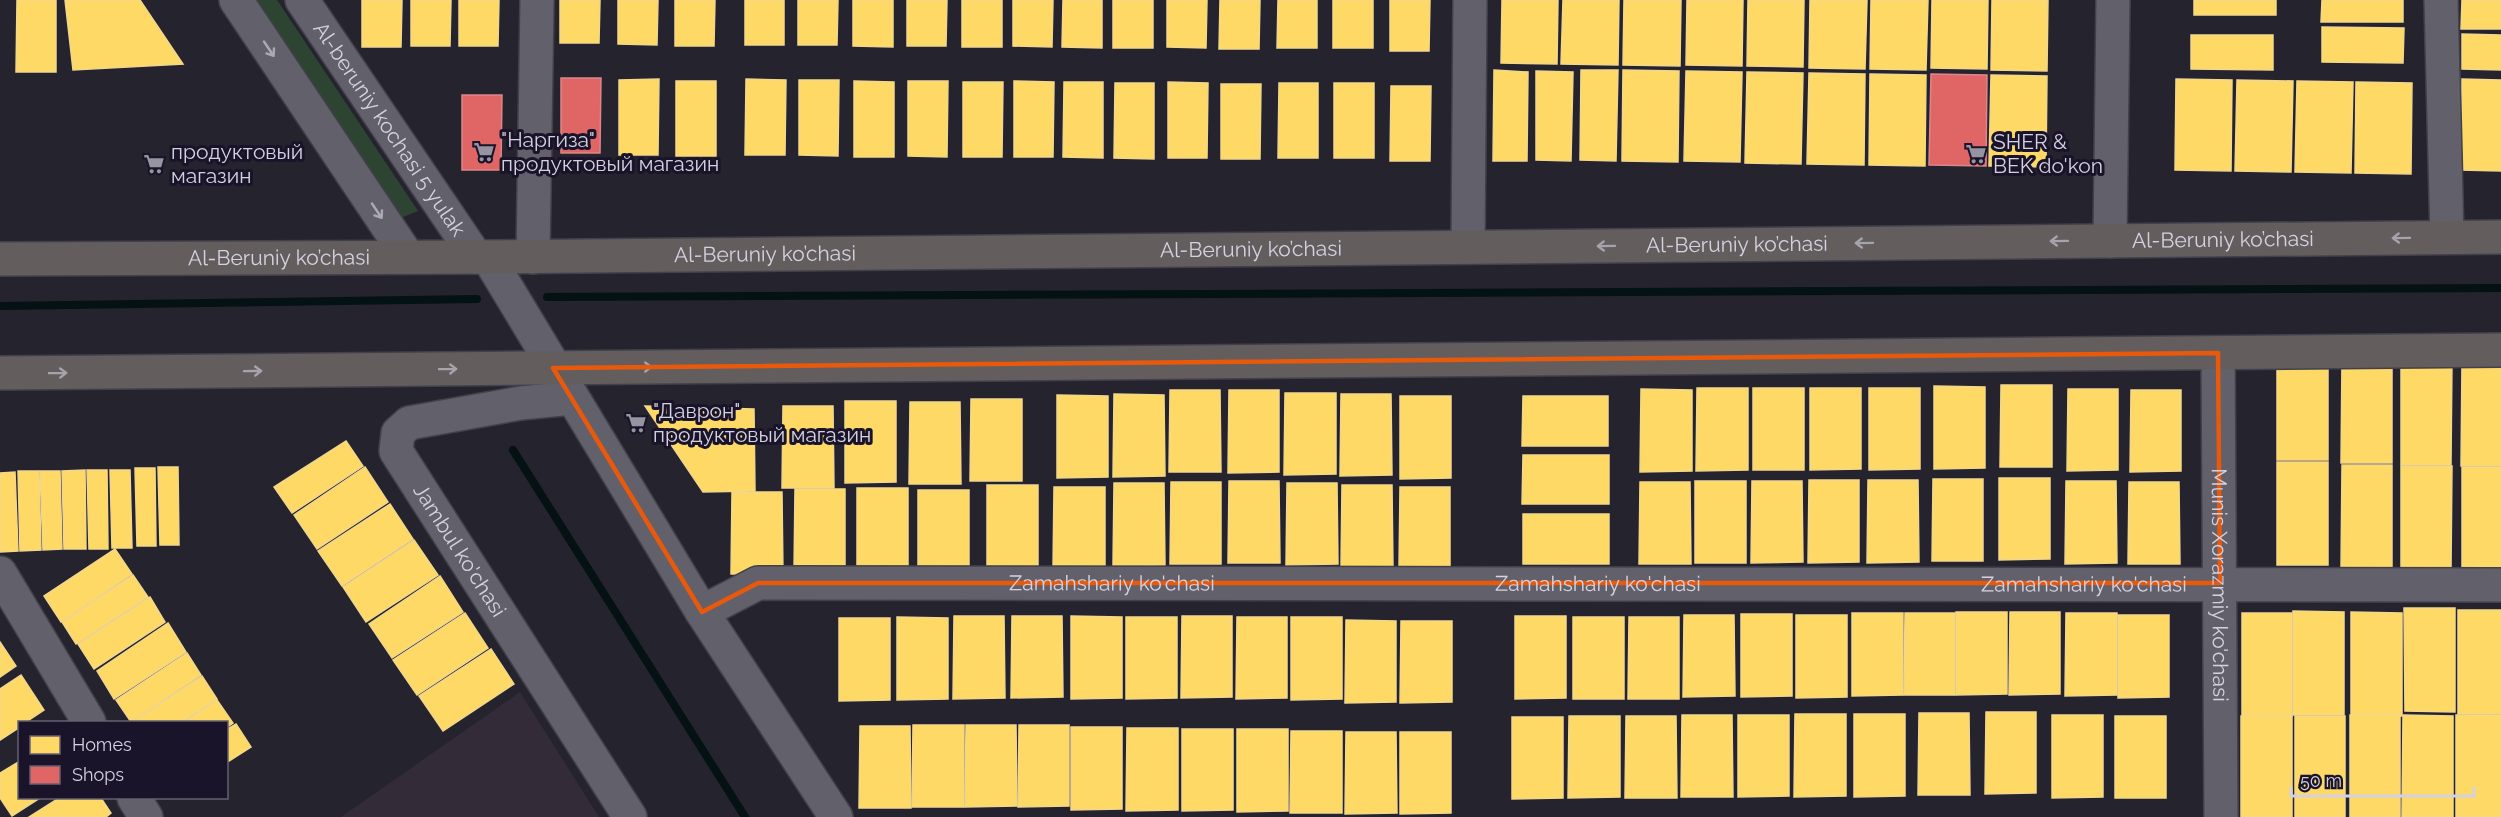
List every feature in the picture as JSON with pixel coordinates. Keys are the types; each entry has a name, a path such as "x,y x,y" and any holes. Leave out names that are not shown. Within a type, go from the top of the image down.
{"main road":[{"name":"Al-Beruniy ko’chasi","path":"0,259 533,257 2501,237"},
{"path":"0,373 2501,350"}],"street":[{"path":"236,0 408,257"},
{"name":"Al-beruniy kochasi 5 yulak","path":"302,0 482,257"},
{"path":"533,257 537,0"},
{"path":"1468,247 1470,0"},
{"path":"2110,241 2113,0"},
{"path":"2441,0 2446,237"},
{"path":"482,257 572,398 702,612 836,817"},
{"name":"Munis Xorazmiy ko'chasi","path":"2218,352 2221,817"},
{"name":"Jambul ko'chasi","path":"572,398 521,403 409,423 398,433 396,451 630,817"},
{"path":"0,573 88,721"},
{"name":"Zamahshariy ko'chasi","path":"702,612 758,583 2501,585"},
{"path":"135,799 146,817"}],"highlighted area":[{"path":"2218,353 2220,583 758,583 702,612 553,368 1495,359"}],"shaded area":[{"path":"520,692 599,817 341,817"}],"green space":[{"path":"253,0 277,0 418,211 398,219"}],"building: Homes":[{"path":"17,0 56,0 56,72 16,72"},
{"path":"65,0 140,0 183,64 73,70"},
{"path":"362,0 402,0 401,47 362,47"},
{"path":"411,0 451,0 450,46 411,46"},
{"path":"459,0 499,0 498,46 459,46"},
{"path":"560,0 600,0 599,43 560,43"},
{"path":"618,0 658,0 657,45 618,44"},
{"path":"675,0 715,0 714,46 675,46"},
{"path":"745,0 784,0 784,45 745,45"},
{"path":"798,0 838,0 837,45 798,45"},
{"path":"853,0 893,0 893,47 853,46"},
{"path":"907,0 947,0 946,46 907,46"},
{"path":"962,0 1002,0 1002,47 962,47"},
{"path":"1013,0 1053,0 1052,47 1013,46"},
{"path":"1063,0 1102,0 1102,48 1062,47"},
{"path":"1113,0 1153,0 1153,48 1113,48"},
{"path":"1167,0 1207,0 1206,48 1167,47"},
{"path":"1220,0 1260,0 1259,49 1219,49"},
{"path":"1278,0 1317,0 1317,48 1277,48"},
{"path":"1333,0 1373,0 1373,48 1333,48"},
{"path":"1390,0 1430,0 1429,51 1390,51"},
{"path":"1502,0 1558,0 1557,64 1501,63"},
{"path":"1563,0 1619,0 1618,65 1561,64"},
{"path":"1624,0 1681,0 1680,66 1623,65"},
{"path":"1687,0 1743,0 1742,66 1686,65"},
{"path":"1748,0 1804,0 1803,67 1747,66"},
{"path":"1810,0 1867,0 1865,69 1809,68"},
{"path":"1871,0 1928,0 1926,70 1870,69"},
{"path":"1932,0 1988,0 1987,69 1931,68"},
{"path":"1992,0 2048,0 2047,71 1991,70"},
{"path":"2194,0 2276,0 2276,15 2194,15"},
{"path":"2322,0 2403,0 2403,22 2321,22"},
{"path":"2462,0 2501,0 2501,29 2461,29"},
{"path":"2322,27 2404,28 2403,63 2322,62"},
{"path":"2462,34 2501,35 2501,70 2462,69"},
{"path":"2191,35 2273,35 2273,70 2191,69"},
{"path":"1494,70 1528,72 1527,161 1493,161"},
{"path":"1581,70 1618,70 1616,161 1580,160"},
{"path":"1623,70 1679,71 1678,162 1622,161"},
{"path":"1536,71 1573,72 1571,161 1536,160"},
{"path":"1686,71 1742,72 1740,162 1684,161"},
{"path":"1747,72 1803,73 1801,164 1745,163"},
{"path":"1809,73 1865,74 1864,165 1807,164"},
{"path":"1870,74 1926,75 1925,166 1869,165"},
{"path":"1991,75 2047,76 2046,167 1989,166"},
{"path":"659,79 658,155 619,155 619,80"},
{"path":"746,79 786,80 785,155 745,155"},
{"path":"2176,79 2232,80 2231,171 2175,170"},
{"path":"2462,79 2501,80 2501,171 2460,170"},
{"path":"799,80 839,80 838,156 799,155"},
{"path":"2237,80 2293,81 2291,172 2235,171"},
{"path":"676,81 716,81 716,156 676,156"},
{"path":"854,81 894,82 894,157 854,157"},
{"path":"908,81 948,81 947,157 908,156"},
{"path":"1014,81 1054,82 1053,157 1014,157"},
{"path":"2297,81 2353,82 2351,173 2295,172"},
{"path":"963,82 1003,82 1002,157 963,157"},
{"path":"1064,82 1103,82 1103,158 1063,157"},
{"path":"1168,82 1208,83 1207,158 1168,158"},
{"path":"2356,82 2412,83 2411,174 2355,173"},
{"path":"1115,83 1154,83 1154,159 1114,158"},
{"path":"1279,83 1318,83 1318,158 1278,158"},
{"path":"1334,83 1374,83 1374,158 1334,158"},
{"path":"1221,84 1261,84 1260,159 1221,159"},
{"path":"1391,86 1431,86 1430,161 1390,161"},
{"path":"2277,356 2328,357 2328,460 2277,460"},
{"path":"2342,360 2392,360 2392,463 2341,463"},
{"path":"2401,361 2452,361 2451,465 2401,465"},
{"path":"2462,362 2501,362 2501,466 2461,466"},
{"path":"2001,385 2052,385 2052,467 2000,467"},
{"path":"1934,386 1985,387 1985,468 1934,469"},
{"path":"1697,388 1748,388 1748,470 1696,471"},
{"path":"1753,388 1804,388 1804,470 1753,470"},
{"path":"1810,388 1861,388 1861,469 1810,470"},
{"path":"1869,388 1920,388 1920,469 1869,470"},
{"path":"1641,389 1692,390 1692,471 1640,472"},
{"path":"2068,389 2118,389 2118,470 2067,471"},
{"path":"1170,390 1220,390 1221,472 1169,472"},
{"path":"1229,390 1279,390 1279,472 1228,473"},
{"path":"2131,390 2181,390 2181,471 2130,472"},
{"path":"1285,393 1336,393 1336,474 1284,475"},
{"path":"1114,394 1164,395 1165,476 1113,477"},
{"path":"1341,394 1391,394 1392,475 1340,476"},
{"path":"1057,395 1108,396 1108,477 1057,478"},
{"path":"1400,396 1451,396 1451,478 1400,479"},
{"path":"1523,396 1608,396 1608,446 1522,446"},
{"path":"971,399 1022,399 1022,481 970,481"},
{"path":"845,401 896,401 896,482 845,483"},
{"path":"910,402 960,402 961,484 909,484"},
{"path":"645,406 754,409 755,491 703,492"},
{"path":"783,406 833,406 834,488 782,488"},
{"path":"346,441 363,466 292,513 274,487"},
{"path":"1523,455 1609,455 1609,504 1522,504"},
{"path":"2277,462 2328,462 2328,565 2277,565"},
{"path":"2342,465 2392,465 2392,569 2341,569"},
{"path":"2401,466 2452,466 2451,570 2401,570"},
{"path":"158,467 178,467 179,545 160,545"},
{"path":"365,467 388,502 317,549 294,515"},
{"path":"2462,467 2501,467 2501,571 2462,571"},
{"path":"135,468 155,468 156,546 137,546"},
{"path":"85,470 86,549 64,549 62,471"},
{"path":"87,470 107,470 108,549 89,549"},
{"path":"110,470 130,470 132,548 112,548"},
{"path":"18,471 39,471 41,550 20,551"},
{"path":"40,471 60,471 62,549 43,550"},
{"path":"15,472 18,551 0,552 0,473"},
{"path":"1999,478 2050,478 2050,559 1999,560"},
{"path":"1933,479 1983,479 1983,561 1932,561"},
{"path":"1809,480 1859,480 1859,562 1808,563"},
{"path":"1868,480 1918,480 1919,562 1867,563"},
{"path":"1229,481 1279,481 1280,563 1228,563"},
{"path":"1695,481 1746,481 1746,563 1695,563"},
{"path":"1752,481 1802,481 1803,562 1751,563"},
{"path":"2066,481 2116,481 2117,563 2065,564"},
{"path":"1171,482 1221,482 1221,564 1170,564"},
{"path":"1640,482 1690,482 1691,564 1639,564"},
{"path":"2129,482 2179,482 2180,564 2128,564"},
{"path":"1114,483 1164,483 1165,565 1113,566"},
{"path":"1287,483 1337,483 1338,564 1286,565"},
{"path":"987,485 1038,485 1038,567 987,568"},
{"path":"1342,485 1392,485 1393,567 1341,567"},
{"path":"1054,487 1105,487 1105,568 1053,569"},
{"path":"1400,487 1450,487 1450,568 1399,569"},
{"path":"857,488 908,488 908,570 857,571"},
{"path":"795,489 845,489 845,570 794,571"},
{"path":"918,490 969,490 969,571 918,572"},
{"path":"732,492 782,492 783,574 731,574"},
{"path":"390,504 413,539 342,586 318,551"},
{"path":"1523,514 1609,514 1609,564 1523,564"},
{"path":"414,540 438,575 366,622 343,587"},
{"path":"115,549 132,574 61,622 44,596"},
{"path":"133,575 148,597 76,644 62,622"},
{"path":"440,576 463,612 392,658 369,624"},
{"path":"150,597 165,622 94,669 78,644"},
{"path":"2404,608 2455,608 2455,712 2405,711"},
{"path":"2458,610 2501,610 2501,714 2458,714"},
{"path":"2293,611 2344,612 2344,715 2293,715"},
{"path":"1956,612 2007,612 2007,694 1956,695"},
{"path":"2010,612 2060,612 2060,694 2009,695"},
{"path":"2351,612 2402,613 2402,716 2351,716"},
{"path":"465,613 488,648 417,695 393,660"},
{"path":"1852,613 1903,613 1903,695 1852,696"},
{"path":"1905,613 1955,613 1955,695 1904,695"},
{"path":"2066,613 2117,613 2117,695 2065,696"},
{"path":"2242,613 2292,613 2292,716 2242,716"},
{"path":"1741,614 1792,614 1792,696 1741,697"},
{"path":"1684,615 1734,615 1735,696 1683,697"},
{"path":"1796,615 1847,615 1847,697 1796,698"},
{"path":"2118,615 2169,615 2169,697 2118,698"},
{"path":"954,616 1004,616 1005,698 953,699"},
{"path":"1012,616 1062,616 1063,697 1011,698"},
{"path":"1071,616 1122,617 1122,698 1071,699"},
{"path":"1182,616 1232,616 1232,697 1181,698"},
{"path":"1515,616 1566,616 1566,698 1515,699"},
{"path":"897,617 948,618 948,699 897,700"},
{"path":"1126,617 1177,617 1177,698 1126,699"},
{"path":"1237,617 1287,617 1287,698 1236,699"},
{"path":"1291,617 1342,617 1342,699 1291,700"},
{"path":"1573,617 1624,617 1624,699 1573,699"},
{"path":"1629,617 1679,617 1679,699 1628,699"},
{"path":"839,618 890,618 890,700 839,701"},
{"path":"1346,620 1396,621 1396,702 1345,703"},
{"path":"1401,621 1452,621 1452,702 1400,703"},
{"path":"168,623 186,652 114,699 97,671"},
{"path":"0,642 16,666 0,677"},
{"path":"491,649 514,684 443,731 419,696"},
{"path":"187,653 201,675 132,721 116,700"},
{"path":"21,675 44,710 28,721 18,721 18,728 0,740 0,689"},
{"path":"202,676 217,699 184,721 134,721"},
{"path":"217,700 233,723 228,727 228,721 186,721"},
{"path":"1986,712 2036,712 2036,793 1985,794"},
{"path":"1919,713 1969,713 1970,795 1918,795"},
{"path":"1795,714 1846,714 1846,796 1794,797"},
{"path":"1854,714 1905,714 1905,796 1854,797"},
{"path":"1682,715 1732,715 1733,797 1681,797"},
{"path":"1738,715 1789,715 1789,796 1738,797"},
{"path":"2052,715 2103,715 2103,797 2052,798"},
{"path":"2350,715 2400,715 2400,817 2350,817"},
{"path":"2403,715 2453,716 2453,817 2402,817"},
{"path":"2456,715 2501,715 2501,817 2456,817"},
{"path":"1569,716 1620,716 1620,797 1568,798"},
{"path":"1626,716 1676,716 1677,798 1625,798"},
{"path":"2115,716 2166,716 2166,798 2115,798"},
{"path":"2241,716 2292,716 2292,817 2241,817"},
{"path":"2295,716 2345,716 2345,817 2295,817"},
{"path":"1512,717 1563,717 1563,798 1512,799"},
{"path":"236,724 251,747 228,762 228,729"},
{"path":"913,725 964,725 964,807 912,807"},
{"path":"966,725 1016,725 1017,806 965,807"},
{"path":"1019,725 1069,725 1069,806 1018,807"},
{"path":"860,726 910,726 911,808 859,808"},
{"path":"1071,727 1122,727 1122,809 1071,810"},
{"path":"1127,728 1178,728 1178,810 1126,811"},
{"path":"1182,729 1233,729 1233,810 1182,811"},
{"path":"1237,729 1288,729 1288,811 1237,812"},
{"path":"1291,731 1342,731 1342,813 1290,813"},
{"path":"1346,732 1396,732 1397,813 1345,814"},
{"path":"1400,732 1451,732 1451,813 1400,814"},
{"path":"18,762 18,799 38,799 12,816 0,798 0,773"},
{"path":"57,799 102,799 111,813 106,817 29,817"}],"building: Shops":[{"path":"1931,74 1987,75 1986,166 1929,165"},
{"path":"561,78 601,78 600,153 561,153"},
{"path":"462,95 502,95 501,170 462,170"}],"waterway":[{"path":"547,297 2501,288"},
{"path":"0,306 477,299"},
{"path":"513,450 745,817"}],"place":[{"name":"\"Наргиза\" продуктовый магазин","path":"484,152"},
{"name":"SHER & BEK do'kon","path":"1976,154"},
{"name":"продуктовый магазин","path":"154,164"},
{"name":"\"Даврон\" продуктовый магазин","path":"636,423"}]}
